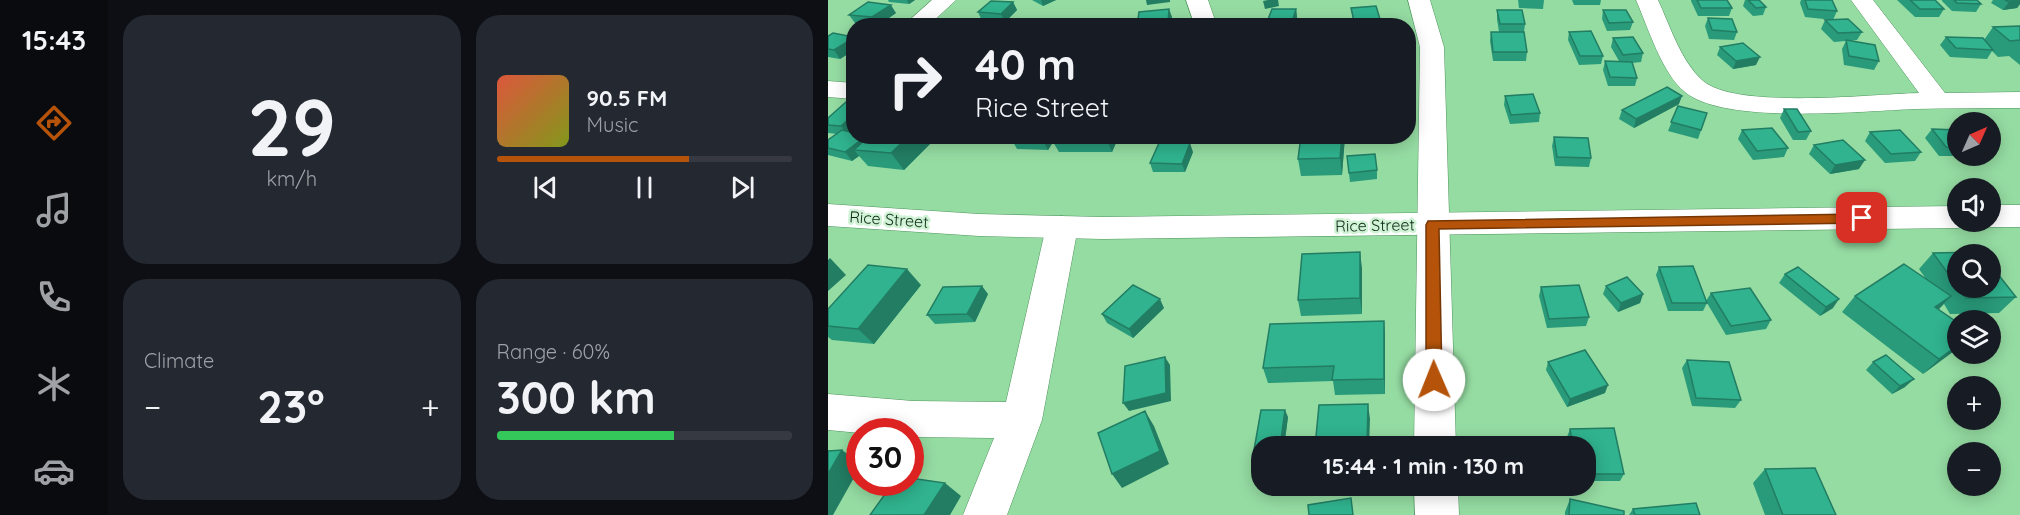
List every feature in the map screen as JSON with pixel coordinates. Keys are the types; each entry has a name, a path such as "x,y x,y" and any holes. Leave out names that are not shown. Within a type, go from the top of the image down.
{"street":[{"path":"924,18 945,0"},
{"path":"1197,0 1203,18"},
{"path":"1419,0 1432,47 1435,436"},
{"path":"1647,0 1686,79 1703,93 1716,98 1772,105 2020,100"},
{"path":"1862,0 1937,100"},
{"name":"Rice Street","path":"828,215 979,225 1062,227 1432,225 1947,217"},
{"path":"2001,216 2020,216"},
{"path":"986,515 1022,420 1062,227"},
{"path":"828,412 913,419 1022,420"},
{"path":"1436,496 1437,515"}],"building":[{"path":"1697,0 1727,0 1732,8 1701,8"},
{"path":"1748,0 1759,0 1766,7 1756,8"},
{"path":"1805,0 1832,0 1837,11 1808,9"},
{"path":"1910,0 1935,0 1944,9 1920,9"},
{"path":"1954,0 1977,0 1981,4 1957,3"},
{"path":"991,1 1013,2 1001,14 978,12"},
{"path":"868,2 891,5 872,17 849,15"},
{"path":"1376,6 1380,18 1353,18 1351,8"},
{"path":"1169,9 1168,18 1138,18 1139,12"},
{"path":"1272,9 1296,9 1293,18 1269,18"},
{"path":"1497,10 1522,10 1525,24 1500,24"},
{"path":"1603,10 1626,10 1633,22 1609,23"},
{"path":"1708,18 1732,19 1737,32 1712,30"},
{"path":"1848,19 1862,32 1838,33 1825,20"},
{"path":"2020,26 2020,40 2010,41 1993,27"},
{"path":"1591,31 1603,56 1580,56 1569,32"},
{"path":"1491,32 1524,32 1527,52 1493,52"},
{"path":"833,33 846,35 846,43 834,50 828,49 828,36"},
{"path":"1633,37 1643,53 1623,55 1613,38"},
{"path":"1946,37 1983,38 1993,50 1956,48"},
{"path":"1846,40 1875,45 1879,61 1849,56"},
{"path":"1743,43 1760,57 1736,61 1720,47"},
{"path":"1605,61 1632,62 1637,78 1610,77"},
{"path":"1667,87 1682,96 1636,119 1622,110"},
{"path":"1533,94 1540,113 1511,115 1505,96"},
{"path":"846,102 846,121 841,126 828,125 828,118"},
{"path":"1678,106 1707,113 1701,130 1671,122"},
{"path":"1784,109 1797,109 1811,131 1798,132"},
{"path":"1772,128 1788,148 1757,151 1742,130"},
{"path":"1932,129 1947,130 1946,147"},
{"path":"842,130 846,131 846,144 856,144 845,152 828,148 828,140"},
{"path":"1900,130 1921,152 1891,154 1870,132"},
{"path":"1554,137 1588,138 1591,158 1557,157"},
{"path":"1843,140 1865,160 1835,165 1814,145"},
{"path":"860,144 901,144 891,153 854,150"},
{"path":"1159,144 1190,144 1182,164 1150,163"},
{"path":"1300,144 1341,144 1340,158 1298,159"},
{"path":"1375,154 1377,170 1349,173 1347,156"},
{"path":"1360,252 1360,298 1298,300 1302,254"},
{"path":"1933,253 1947,253 1947,272"},
{"path":"1904,264 1947,293 1948,298 1935,307 1947,315 1947,353 1939,359 1855,296"},
{"path":"868,265 907,269 858,329 828,326 828,309"},
{"path":"1693,266 1707,303 1672,303 1659,267"},
{"path":"1798,267 1839,299 1826,307 1785,274"},
{"path":"1627,277 1643,294 1621,303 1606,286"},
{"path":"2001,278 2016,297 2001,297"},
{"path":"1133,285 1160,299 1129,329 1102,314"},
{"path":"1579,285 1589,317 1549,319 1541,287"},
{"path":"982,286 967,314 927,315 943,287"},
{"path":"1750,288 1771,320 1731,326 1711,293"},
{"path":"1384,321 1384,379 1332,380 1334,366 1263,368 1270,324"},
{"path":"1585,350 1608,385 1570,399 1548,362"},
{"path":"1886,355 1914,379 1900,386 1873,362"},
{"path":"1165,357 1166,393 1123,403 1125,366"},
{"path":"1687,360 1729,362 1741,400 1696,398"},
{"path":"1368,404 1367,436 1316,436 1319,405"},
{"path":"1261,410 1285,410 1281,436 1256,436"},
{"path":"1145,411 1160,451 1112,474 1098,433"},
{"path":"1614,428 1624,474 1596,474 1596,436 1571,436 1570,429"},
{"path":"842,450 828,474 828,451"},
{"path":"1815,468 1836,515 1783,515 1765,469"},
{"path":"924,480 945,483 924,515 870,515 884,496 924,496"},
{"path":"1351,498 1353,515 1309,515 1308,505"},
{"path":"1570,499 1624,511 1624,515 1569,515"},
{"path":"1696,503 1700,515 1635,515 1633,509"}],"route":[{"path":"1434,380 1432,225 1862,218"}]}
